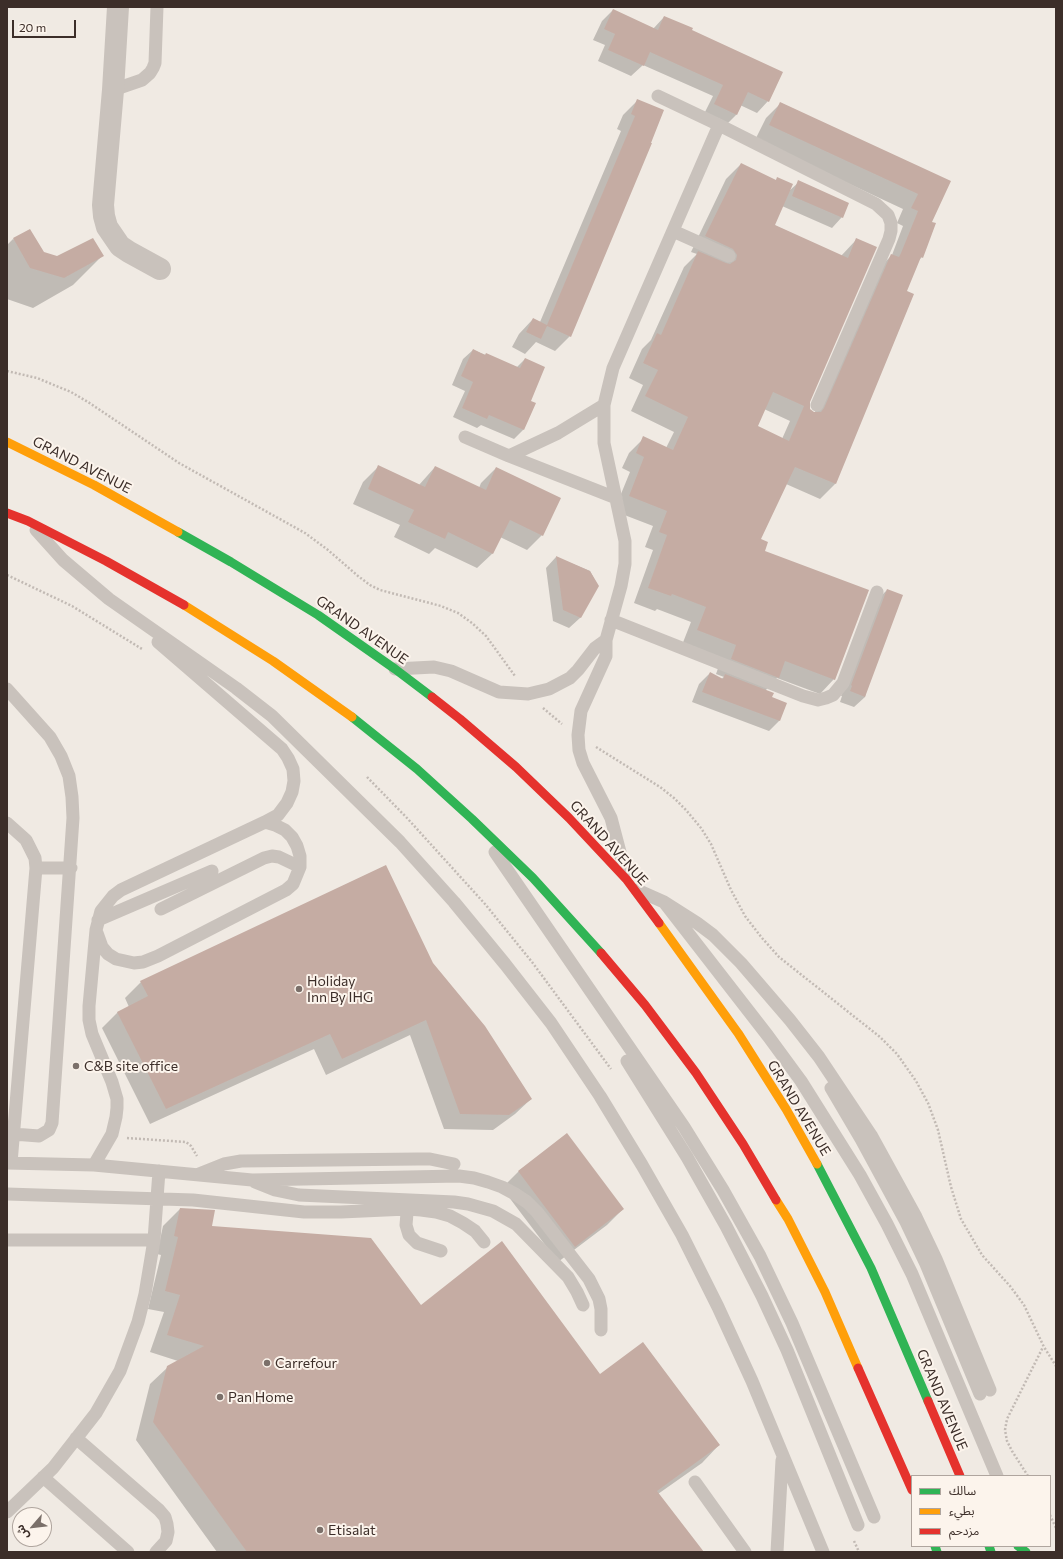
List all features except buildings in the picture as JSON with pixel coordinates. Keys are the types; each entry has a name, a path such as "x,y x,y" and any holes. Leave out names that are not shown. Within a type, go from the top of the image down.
{"main road":[{"name":"GRAND AVENUE","path":"7,442 94,485 231,562 318,615 396,669 460,719 516,767 569,818 630,884 686,959 738,1033 786,1110 830,1188 871,1268 960,1475"},
{"path":"7,513 106,561 202,615 273,660 345,712 417,769 472,819 533,878 591,940 640,999 696,1073 743,1144 788,1219 825,1292 911,1488"}],"street":[{"path":"118,7 114,90 102,205 107,227 120,246 160,269"}],"lane":[{"path":"114,90 142,80 153,68 155,63 156,7"},
{"path":"658,96 876,204 888,215 891,231 889,239 817,405"},
{"path":"719,125 613,368 604,405 604,442 626,552 624,575 606,640 604,660 581,712 578,724 579,750 588,776 611,818 630,884 664,902 697,923 727,949 790,1020 846,1095 894,1176 936,1259 985,1392"},
{"path":"673,231 729,256"},
{"path":"509,456 558,434 604,405"},
{"path":"465,437 616,498"},
{"path":"28,522 63,560 282,749 293,769 294,781 292,792 287,803 278,815 121,890 107,903 97,925 89,1020 92,1034 112,1082 117,1099 117,1108 112,1134 94,1165"},
{"path":"611,620 810,699 818,700 833,695 843,683 876,592"},
{"path":"109,599 236,688 272,716 400,842 454,902 551,1023 600,1096 682,1235 718,1307 752,1381 823,1552"},
{"path":"396,669 434,667 451,671 499,692 528,694 549,689 570,678 595,648 606,640"},
{"path":"7,690 50,737 61,756 69,776 73,818 71,868 52,1123 49,1130 39,1136 13,1134"},
{"path":"472,819 684,1127 724,1190 760,1256 792,1324 874,1517"},
{"path":"97,925 98,939 108,954 116,959 134,964 158,956 286,890 293,884 300,867 300,856 297,846 292,837 284,830 265,822"},
{"path":"7,823 26,840 35,858 36,868 11,1117 13,1134 9,1163 94,1165 252,1180 460,1176 474,1178 502,1187 527,1202 538,1212 589,1279 600,1304 602,1319 601,1330"},
{"path":"161,909 264,858 272,856 280,857 300,867"},
{"path":"36,868 71,868"},
{"path":"97,925 212,871"},
{"path":"664,902 801,1080 860,1175 912,1274 997,1475"},
{"path":"540,918 687,1157 726,1226 762,1296 786,1350 858,1525"},
{"path":"196,1175 224,1164 241,1161 418,1158 454,1164"},
{"path":"7,1512 53,1468 96,1413 108,1393 129,1349 145,1294 154,1240 159,1172"},
{"path":"252,1180 275,1190 299,1195 408,1204 468,1204 493,1211 516,1224 568,1277 583,1305"},
{"path":"7,1194 193,1200 304,1212 341,1212 408,1204 450,1216 463,1222 475,1231 484,1242"},
{"path":"408,1204 406,1225 409,1235 417,1244 441,1252"},
{"path":"7,1240 154,1240"},
{"path":"76,1438 159,1510 164,1517 168,1532 166,1541 156,1552"},
{"path":"777,1552 782,1456"},
{"path":"43,1477 128,1552"},
{"path":"695,1482 745,1552"}],"path":[{"path":"7,575 72,606 146,652"},
{"path":"1027,1475 1007,1441 1005,1430 1007,1419 1044,1347"},
{"path":"1051,1517 1056,1528"}],"traffic: fast":[{"path":"178,532 231,562 318,615 432,697"},
{"path":"352,717 417,769 472,819 533,878 601,953"},
{"path":"817,1164 871,1268 928,1401"},
{"path":"935,1547 937,1552"},
{"path":"989,1547 991,1552"},
{"path":"1019,1547 1026,1552"}],"traffic: slow":[{"path":"7,442 94,485 178,532"},
{"path":"184,605 273,661 352,717"},
{"path":"659,923 738,1033 786,1109 817,1164"},
{"path":"776,1200 788,1219 825,1292 858,1368"}],"traffic: jam":[{"path":"7,513 28,521 106,561 184,605"},
{"path":"432,697 516,767 569,818 627,880 659,923"},
{"path":"601,953 645,1005 696,1073 743,1144 776,1200"},
{"path":"858,1368 911,1488"},
{"path":"928,1401 960,1475"}],"place":[{"name":"Holiday Inn By IHG","path":"299,989"},
{"name":"C&B site office","path":"76,1066"},
{"name":"Carrefour","path":"267,1363"},
{"name":"Pan Home","path":"220,1397"},
{"name":"Etisalat","path":"320,1530"}]}
